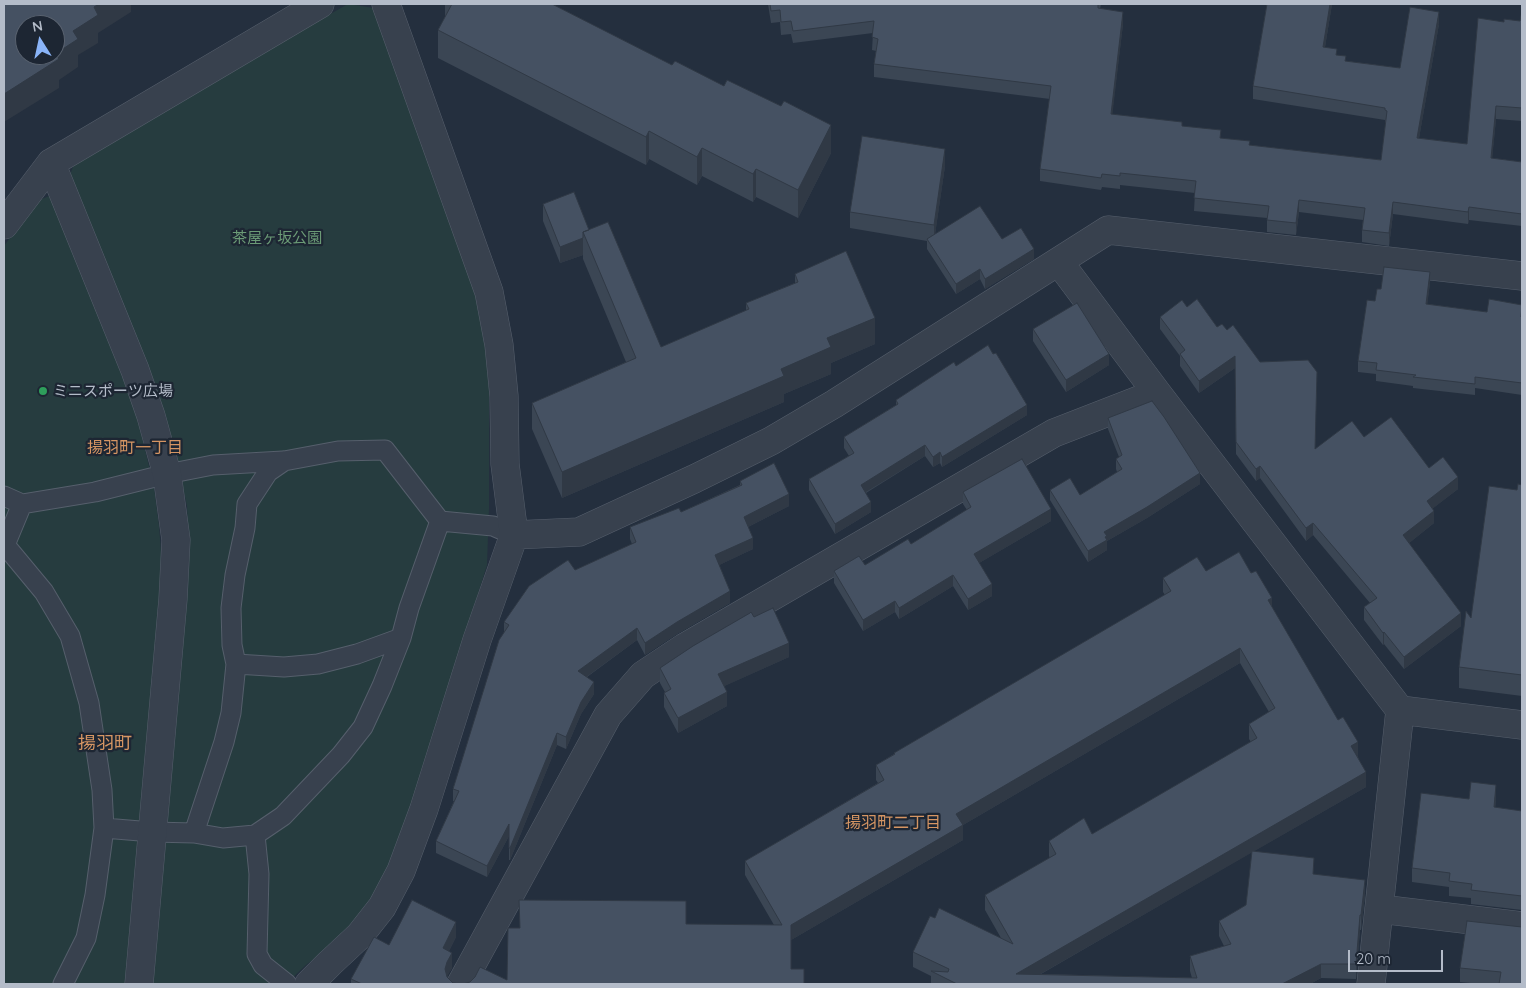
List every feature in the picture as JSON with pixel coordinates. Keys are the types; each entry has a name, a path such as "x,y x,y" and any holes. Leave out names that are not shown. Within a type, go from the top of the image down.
{"street":[{"path":"4,225 51,163 320,4"},
{"path":"309,984 360,935 382,907 401,871 424,809 477,640 514,535 505,464 502,371 489,292 386,4"},
{"path":"51,163 135,370 151,416 166,474 176,540 173,598 139,984"},
{"path":"514,535 579,532 771,441 834,404 1108,230 1522,276"},
{"path":"1059,262 1400,710 1371,984"},
{"path":"461,984 608,715 643,676 685,647 1054,433 1157,393"},
{"path":"1400,710 1522,725"},
{"path":"1380,909 1522,926"}],"lane":[{"path":"4,496 22,504 96,492 166,474 213,465 284,461 338,452 385,450 440,521 493,526 514,535"},
{"path":"194,832 224,742 231,713 236,664 232,645 231,608 235,575 245,528 247,504 268,472 284,461"},
{"path":"22,504 4,545 44,592 70,636 89,703 102,790 104,828 95,895 86,938 63,984"},
{"path":"104,828 152,832 194,832 223,838 255,835 282,816 341,755 363,728 401,638 409,608 440,521"},
{"path":"236,664 284,667 318,664 356,654 401,638"},
{"path":"255,835 259,874 257,954 263,965 287,984"}],"green space":[{"name":"茶屋ヶ坂公園","path":"348,4 374,8 478,298 489,360 487,565 417,790 393,859 372,899 356,920 323,953 307,964 286,984 152,984 188,533 187,506 173,443 154,384 70,175 76,158"},
{"path":"49,196 53,199 138,420 154,487 159,526 162,563 143,811 126,984 4,984 4,246 37,201"}],"building":[{"path":"4,4 99,4 94,7 98,15 73,31 78,39 65,47 65,15 15,15 15,65 50,65 4,94"},
{"path":"452,4 552,4 672,65 675,61 724,86 727,80 781,106 784,101 831,125 798,190 756,169 753,174 702,148 697,157 649,131 646,137 438,30"},
{"path":"770,4 1098,4 1098,8 1123,12 1111,114 1182,122 1182,126 1221,130 1220,138 1250,141 1249,145 1381,160 1387,111 1385,108 1253,86 1267,4 1330,4 1323,47 1337,49 1336,55 1346,56 1345,61 1400,68 1410,7 1439,12 1417,138 1467,144 1478,18 1504,22 1504,19 1520,21 1522,11 1522,108 1496,106 1491,158 1522,162 1522,214 1469,207 1468,212 1393,202 1389,233 1362,230 1365,208 1299,200 1296,223 1267,220 1269,206 1194,198 1196,181 1120,173 1120,176 1102,174 1101,178 1040,169 1051,86 874,64 878,39 872,37 874,21 793,31 791,21 781,22 780,10 771,11"},
{"path":"862,136 945,149 934,225 850,212"},
{"path":"574,192 589,230 583,232 583,238 560,247 543,204"},
{"path":"980,206 1002,239 1021,228 1034,249 985,279 980,269 956,284 927,239"},
{"path":"608,222 661,347 749,309 746,303 798,282 795,274 846,251 875,318 827,338 831,347 781,369 784,376 562,472 532,403 636,358 583,232"},
{"path":"1384,267 1430,272 1426,304 1487,312 1489,299 1522,305 1522,383 1475,377 1475,384 1413,377 1416,375 1376,370 1377,363 1358,361 1367,300 1375,301 1377,289 1381,289"},
{"path":"1197,299 1217,327 1222,324 1227,330 1233,325 1260,362 1308,360 1317,372 1315,449 1352,421 1364,437 1391,417 1429,468 1443,457 1458,477 1427,501 1434,511 1403,535 1461,613 1404,657 1364,607 1377,598 1313,523 1306,528 1260,466 1256,469 1236,442 1235,356 1199,381 1180,354 1185,350 1160,317 1182,300 1187,307"},
{"path":"1077,303 1109,354 1066,380 1033,329"},
{"path":"988,345 993,354 996,353 1027,405 942,457 940,452 933,457 925,445 861,485 871,502 835,524 809,479 854,453 844,437 898,404 896,400 954,362 956,366"},
{"path":"1152,401 1200,473 1104,532 1107,540 1088,551 1050,490 1070,478 1080,495 1122,469 1116,459 1122,455 1108,418"},
{"path":"1022,459 1051,509 974,554 992,584 968,599 953,575 899,608 895,601 863,620 834,571 859,556 865,565 908,539 911,544 971,507 963,492"},
{"path":"774,463 789,494 744,517 753,538 715,555 730,591 645,643 637,628 578,671 594,682 581,702 566,737 557,733 510,848 509,824 487,866 436,841 459,791 453,789 499,640 509,625 504,622 529,586 568,560 575,570 636,542 630,527 679,508 681,512 742,485 740,481"},
{"path":"1518,484 1522,485 1522,675 1459,667 1466,611 1471,618 1489,486 1517,490"},
{"path":"1239,552 1251,573 1256,571 1272,598 1268,600 1338,720 1343,717 1358,742 1351,746 1366,772 1016,974 1197,978 1190,956 1231,944 1219,921 1246,905 1252,851 1314,858 1313,874 1365,880 1356,964 1321,964 1282,984 957,984 931,971 948,972 949,969 913,952 930,916 935,918 939,908 1013,944 985,895 1056,854 1049,841 1084,818 1092,834 1257,738 1249,724 1275,708 1240,648 956,814 963,825 791,925 791,969 804,969 804,984 463,984 470,982 475,977 480,967 507,980 508,928 520,928 519,900 686,901 686,924 782,925 745,861 884,780 876,765 894,753 1171,591 1163,578 1197,557 1206,571"},
{"path":"773,608 789,643 718,674 727,692 678,718 664,693 671,689 660,668 751,612 754,617"},
{"path":"1471,782 1496,785 1494,807 1522,811 1522,896 1471,890 1472,884 1449,881 1450,873 1412,868 1421,793 1469,799"},
{"path":"412,900 456,922 443,948 452,953 445,969 447,977 453,983 460,984 362,984 351,979 374,937 389,945"},
{"path":"1467,921 1522,927 1522,984 1499,984 1501,972 1460,968"}],"place":[{"name":"ミニスポーツ広場","path":"43,391"}],"district":[{"name":"揚羽町一丁目","path":"135,448"},
{"name":"揚羽町","path":"105,744"},
{"name":"揚羽町二丁目","path":"893,823"}]}
